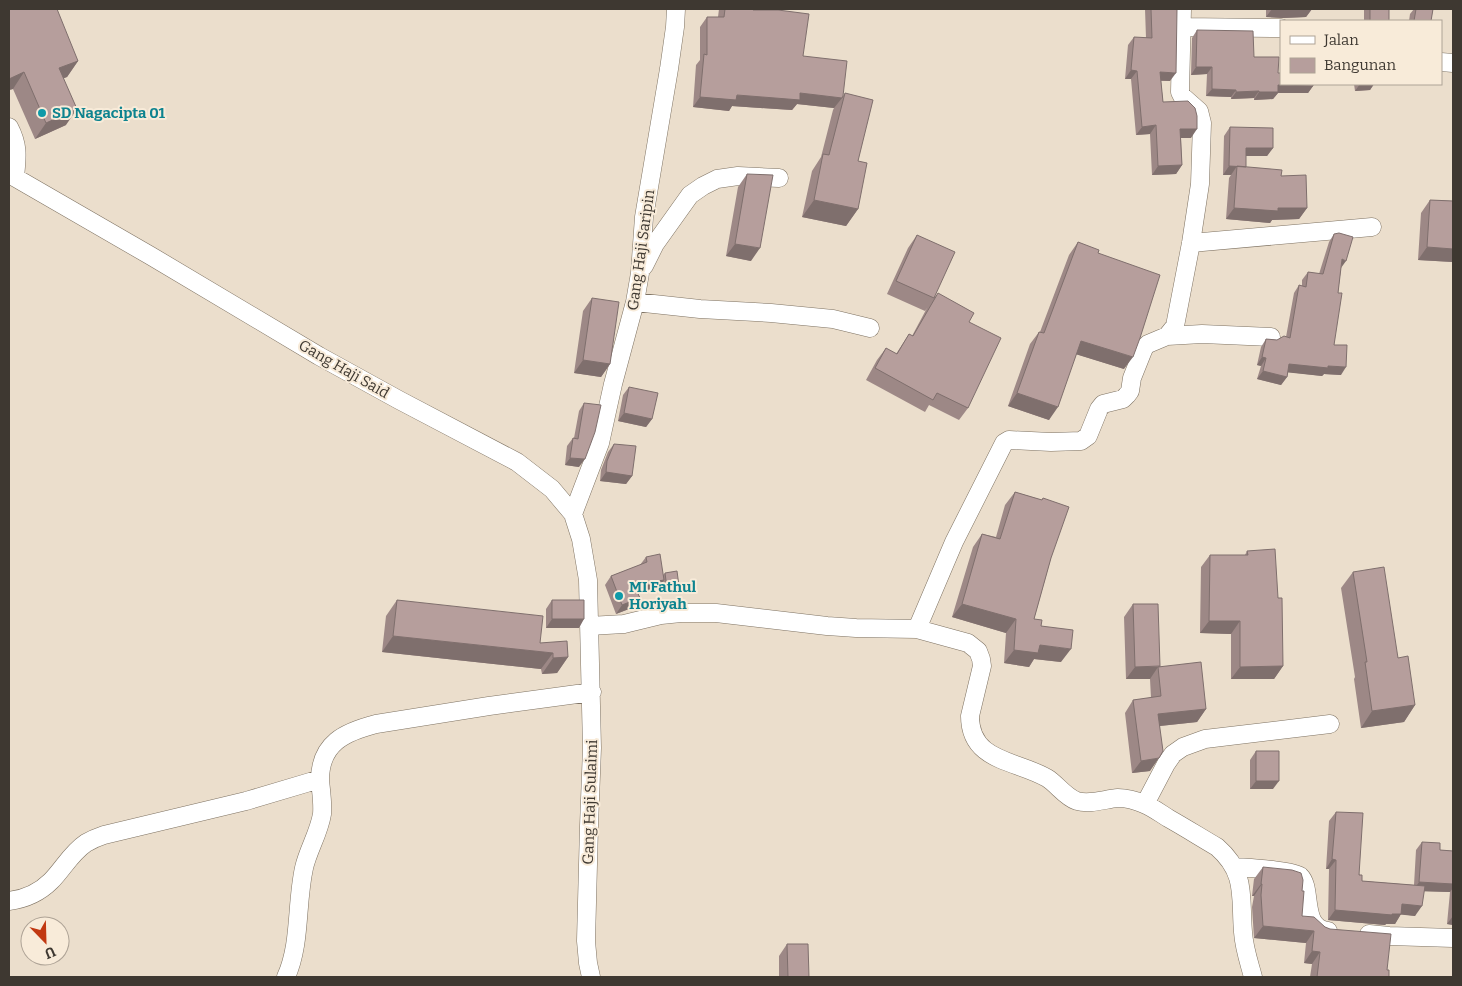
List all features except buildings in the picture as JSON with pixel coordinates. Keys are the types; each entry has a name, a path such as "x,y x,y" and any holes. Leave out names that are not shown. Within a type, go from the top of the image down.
{"street":[{"name":"Gang Haji Saripin","path":"573,514 600,442 635,302 640,273 644,216 670,69 676,9"},
{"path":"1167,336 1175,326 1200,184 1202,124 1199,110 1186,100 1180,92 1182,9"},
{"path":"1181,27 1280,28"},
{"path":"9,127 16,141 18,157 12,176"},
{"name":"Gang Haji Said","path":"12,176 320,356 398,400 517,462 552,489 573,514 581,538 588,580 589,626"},
{"path":"640,273 656,244 690,195 703,186 717,179 738,176 779,178"},
{"path":"1191,243 1372,227"},
{"path":"635,302 833,319 870,328"},
{"path":"917,629 954,542 1004,443 1009,440 1082,441 1088,436 1099,408 1103,404 1123,400 1127,395 1144,348 1148,344 1167,336 1202,334 1271,337"},
{"path":"589,626 624,624 661,615 716,613 827,626 917,629 968,643 978,651 982,666 970,716 970,724 977,743 983,749 994,756 1047,778 1069,797 1077,801 1091,802 1119,798 1145,804 1217,847 1226,855 1235,867 1242,895 1244,948 1253,977"},
{"name":"Gang Haji Sulaimi","path":"589,626 592,748 586,940 588,962 592,977"},
{"path":"286,977 294,952 304,868 322,814 320,779 322,760 332,745 342,737 376,724 592,692"},
{"path":"1145,804 1166,764 1173,754 1183,747 1205,740 1330,724"},
{"path":"9,901 23,899 51,882 74,853 86,843 104,835 246,801 320,779"},
{"path":"1235,867 1289,872 1299,876 1304,882 1313,922 1323,930 1389,936 1453,938"}],"place":[{"name":"SD Nagacipta 01","path":"42,113"},
{"name":"MI Fathul Horiyah","path":"619,596"}]}
